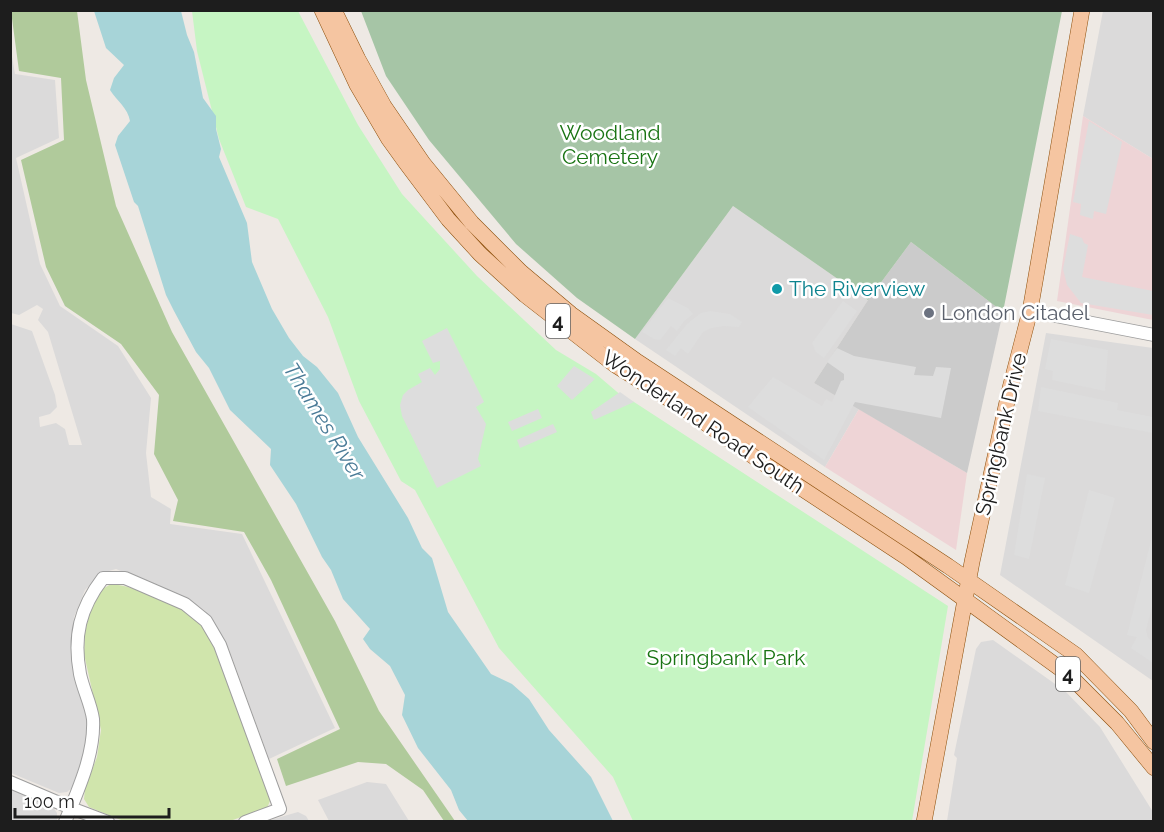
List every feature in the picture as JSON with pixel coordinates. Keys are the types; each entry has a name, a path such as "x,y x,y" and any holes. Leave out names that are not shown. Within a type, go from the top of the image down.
{"main road":[{"name":"Wonderland Road South","path":"322,10 357,85 400,155 448,219 480,254 525,296 615,364 906,557 1069,675 1117,723 1154,768"},
{"name":"Wonderland Road South","path":"334,10 384,106 423,163 472,223 521,272 571,314 638,362 969,580 1076,655 1131,711 1154,742"},
{"name":"Springbank Drive","path":"924,822 965,599 1010,388 1030,310 1082,10"}],"street":[{"path":"1030,310 1154,335"},
{"path":"65,822 91,750 92,739 93,718 80,674 79,624 92,593 103,578 125,578 185,604 206,621 220,645 280,809 245,822"},
{"path":"10,782 108,822"}],"shaded area":[{"path":"1103,11 1153,11 1153,159 1083,116"},
{"path":"10,45 15,74 55,80 59,138 16,158 40,264 60,306 118,346 151,398 146,453 151,497 171,509 170,524 242,534 335,728 269,759 229,649 204,610 185,597 116,569 102,573 85,590 74,617 71,648 74,673 87,717 87,744 72,788 67,792 59,793 11,773 11,324 32,331 55,395 57,407 50,414 39,417 40,427 56,423 65,429 69,445 82,445 48,332 38,320 43,309 37,305 19,315 11,313"},
{"path":"1083,116 1153,159 1153,320 1057,301"},
{"path":"1089,121 1122,142 1106,214 1094,211 1093,219 1080,215 1081,204 1073,202"},
{"path":"733,206 868,300 814,383 859,409 825,467 635,339"},
{"path":"1070,234 1082,238 1088,245 1082,277 1153,291 1153,315 1081,303 1067,285 1063,269"},
{"path":"911,242 1003,312 967,473 814,383 868,300"},
{"path":"668,298 688,308 693,314 677,331 671,326 660,340 654,339 642,332"},
{"path":"843,301 857,311 824,358 816,352 812,343"},
{"path":"711,311 730,314 742,322 739,327 724,326 703,332 688,354 681,348 675,356 666,350 687,324 701,313"},
{"path":"447,328 484,402 476,407 486,424 478,459 481,466 437,488 402,416 400,405 403,395 422,382 418,374 430,368 435,375 440,369 440,361 433,363 422,341"},
{"path":"1046,333 1153,348 1153,681 1000,575"},
{"path":"1051,339 1108,350 1105,391 1052,380 1053,371 1045,369"},
{"path":"837,348 854,356 916,367 914,375 933,376 936,367 951,368 941,418 855,402 824,460 748,407 773,377 822,406 826,399 832,402 841,381 844,380 844,374 827,362"},
{"path":"574,366 595,379 572,400 557,386"},
{"path":"1041,387 1118,403 1117,410 1153,417 1153,433 1038,411"},
{"path":"620,392 634,402 594,420 591,412"},
{"path":"538,409 542,418 512,431 508,422"},
{"path":"859,409 967,473 956,550 825,467"},
{"path":"553,424 557,432 520,448 517,440"},
{"path":"1027,474 1045,478 1029,559 1014,555"},
{"path":"1089,490 1115,498 1089,593 1065,585"},
{"path":"1153,533 1153,603 1146,630 1148,638 1153,642 1153,663 1131,648 1137,637 1127,635"},
{"path":"993,640 1065,691 1100,727 1153,812 1153,821 947,821 957,758 954,755 976,649 981,642"},
{"path":"367,782 386,784 409,821 329,821 318,800"},
{"path":"10,788 52,806 57,813 57,821 11,821"},
{"path":"298,812 306,816 309,821 267,821"}],"green space":[{"path":"11,11 77,11 86,80 116,206 172,332 335,621 379,711 455,821 444,821 423,790 386,764 358,762 286,786 277,759 340,729 271,580 244,532 173,521 178,500 154,454 159,395 121,344 65,306 46,267 21,160 64,140 61,78 19,71"},
{"name":"Springbank Park","path":"192,11 298,11 358,125 402,194 477,276 556,350 596,374 623,397 948,606 912,821 633,821 613,777 499,648 415,490 401,481 359,401 328,317 278,219 246,207 219,139 197,51"},
{"name":"Woodland Cemetery","path":"361,11 1062,11 1003,312 911,242 868,300 733,206 635,339 577,298 516,244 429,140 386,76"},
{"path":"111,584 167,601 195,618 210,637 269,795 270,801 267,808 230,821 126,822 89,807 84,799 85,789 97,757 101,730 84,654 85,633 90,610 101,590"}],"water":[{"name":"Thames River","path":"94,11 181,11 194,52 203,98 216,116 216,129 221,149 219,157 247,223 252,262 272,309 303,356 317,367 338,393 358,437 408,518 422,548 432,558 448,612 491,674 512,684 529,699 549,730 591,777 613,821 468,821 459,810 451,790 418,748 402,715 405,695 390,666 370,649 363,639 370,629 343,599 331,570 322,557 296,504 270,465 271,449 230,410 209,368 196,352 166,295 138,206 134,202 115,145 118,136 130,121 125,108 110,90 114,78 124,65 106,48"}],"place":[{"name":"The Riverview","path":"777,289"},
{"name":"London Citadel","path":"929,313"}]}
